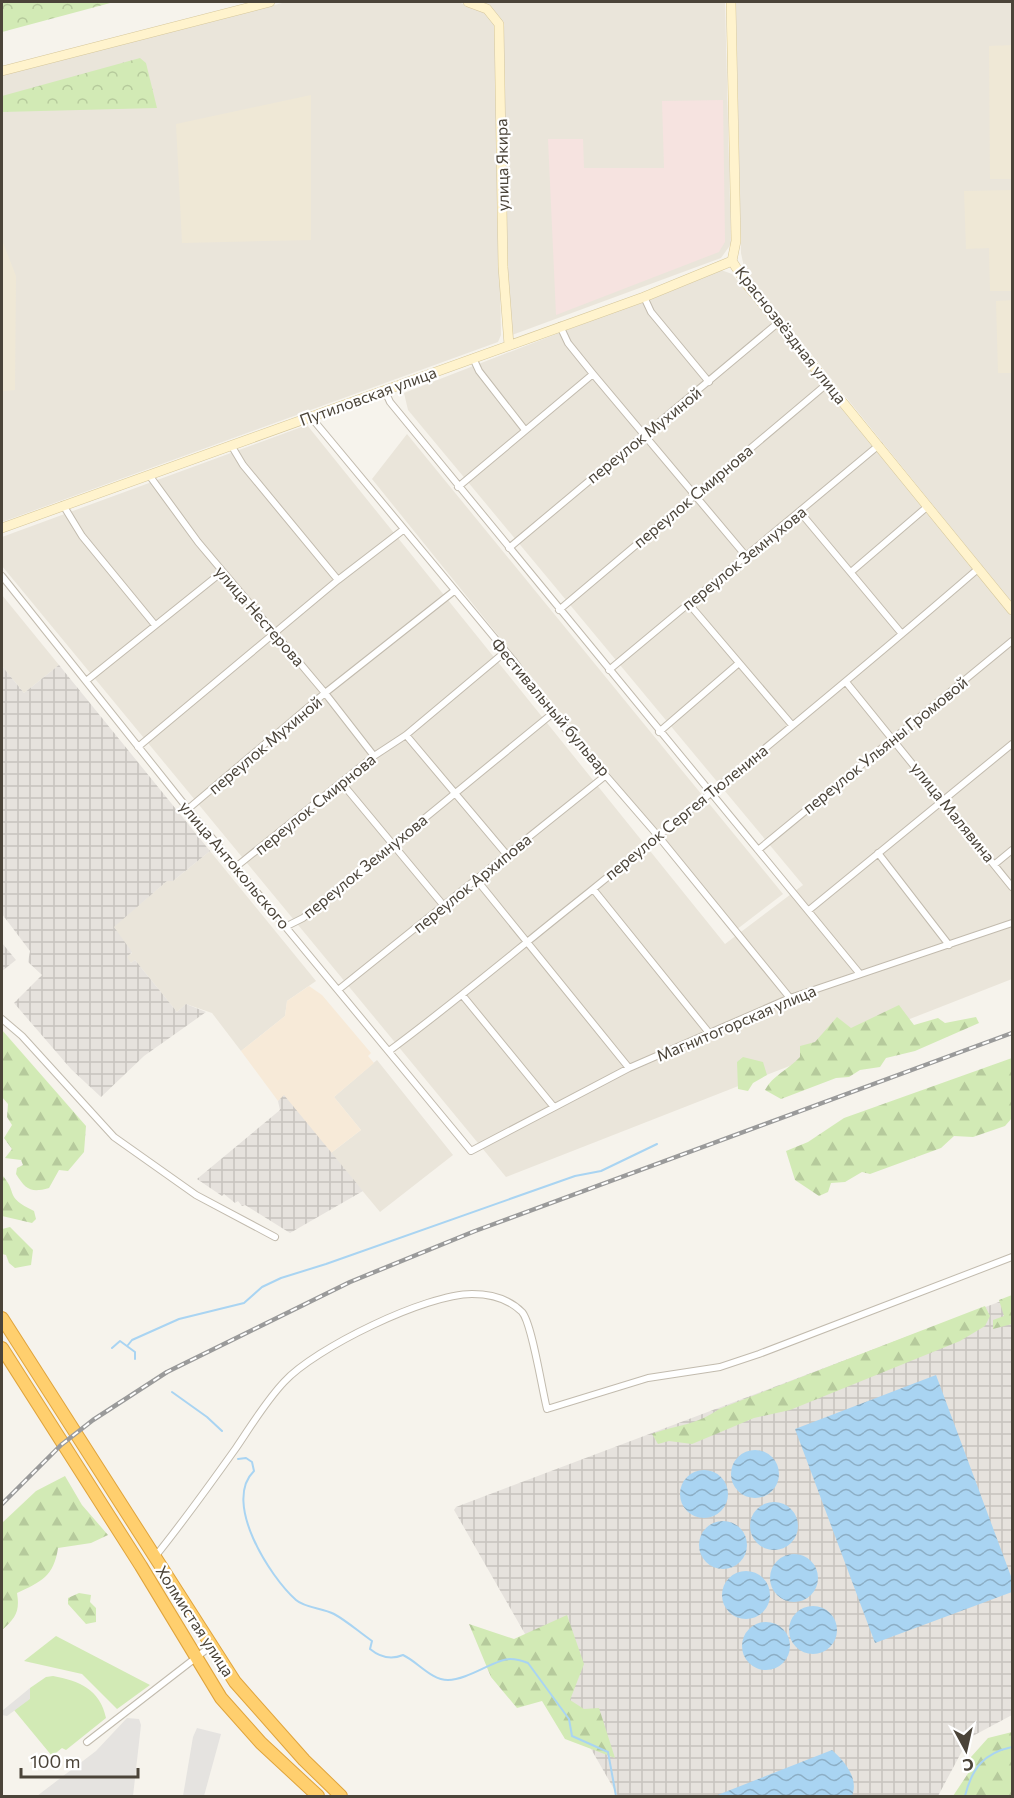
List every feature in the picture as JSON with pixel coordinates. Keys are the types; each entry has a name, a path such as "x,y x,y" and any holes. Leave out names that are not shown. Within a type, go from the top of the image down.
{"highway":[{"name":"Холмистая улица","path":"2,1318 70,1428 235,1682 267,1720 341,1797"},
{"name":"Холмистая улица","path":"2,1347 141,1566 221,1698 261,1743 318,1797"}],"street":[{"path":"2,71 270,2"},
{"name":"улица Якира","path":"468,2 487,9 499,24 503,267 509,345"},
{"name":"Краснозвёздная улица","path":"731,2 736,241 732,261 748,286 1012,610"},
{"name":"Путиловская улица","path":"2,528 644,297 732,261"},
{"path":"644,297 651,312 709,381"},
{"name":"переулок Мухиной","path":"509,548 779,322"},
{"path":"560,326 568,343 593,374 746,556"},
{"path":"473,358 479,371 525,430"},
{"path":"458,487 593,374"},
{"name":"переулок Смирнова","path":"559,610 828,383"},
{"path":"385,390 390,402 458,487 860,974"},
{"name":"Фестивальный бульвар","path":"310,416 790,998"},
{"path":"231,445 243,465 338,579"},
{"name":"переулок Земнухова","path":"609,670 879,445"},
{"name":"улица Нестерова","path":"149,475 222,572 325,693 374,756"},
{"path":"63,505 82,536 155,625"},
{"path":"850,572 928,506"},
{"path":"800,512 902,634"},
{"path":"138,747 338,579 403,530"},
{"name":"переулок Сергея Тюленина","path":"389,1051 463,996 526,942 711,795 979,568"},
{"path":"86,681 222,572"},
{"name":"улица Антокольского","path":"2,576 188,809 471,1151"},
{"name":"переулок Мухиной","path":"188,809 325,693 454,591"},
{"path":"689,603 792,725"},
{"name":"переулок Ульяны Громовой","path":"758,850 1012,641"},
{"name":"переулок Смирнова","path":"237,866 374,756 406,735 505,652"},
{"path":"659,732 739,663"},
{"name":"улица Малявина","path":"846,682 944,800 1012,887"},
{"name":"переулок Земнухова","path":"287,926 303,918 553,713"},
{"path":"406,735 507,855"},
{"path":"809,910 1012,744"},
{"name":"переулок Архипова","path":"338,990 605,776"},
{"path":"341,782 444,906"},
{"path":"995,864 1012,850"},
{"path":"878,853 949,945"},
{"path":"476,879 629,1068"},
{"path":"593,889 710,1034"},
{"name":"Магнитогорская улица","path":"471,1151 629,1068 790,998 1012,923"},
{"path":"463,996 553,1106"},
{"path":"2,1019 22,1036 114,1137 196,1195 275,1237"},
{"path":"154,1559 190,1514 285,1380 320,1354 425,1303 472,1294 507,1300 524,1314 547,1409 648,1378 720,1367 749,1358 1012,1257"},
{"path":"87,1742 211,1646"}],"shaded area":[{"path":"286,2 458,2 486,12 496,24 501,335 498,342 2,522 2,75"},
{"path":"475,2 725,2 731,244 721,258 512,335 508,332 503,23"},
{"path":"736,2 1012,2 1012,603 745,272 741,253"},
{"path":"1012,45 1012,179 990,179 989,46"},
{"path":"311,95 311,240 182,243 176,124"},
{"path":"723,100 725,242 719,252 556,315 548,139 583,139 584,168 664,168 662,101"},
{"path":"1012,190 1012,291 990,291 989,248 966,249 964,191"},
{"path":"2,240 16,276 15,390 2,391"},
{"path":"721,270 732,274 1012,617 1012,979 506,1177 2,566 2,537 307,425 725,944 803,885 408,410 404,393"},
{"path":"1012,300 1012,373 998,373 996,301"},
{"path":"407,434 783,894 736,930 372,479"},
{"path":"2,595 59,665 24,693 2,666"},
{"path":"59,665 210,851 173,881 167,881 114,927 132,952 127,957 131,963 135,960 177,1012 186,1004 206,1012 144,1056 101,1097 71,1069 14,1003 42,975 28,962 30,951 2,914 2,666 24,693"},
{"path":"210,851 316,981 287,1001 285,1016 241,1051 212,1013 186,1004 177,1012 135,960 131,963 126,957 132,953 113,927 167,881 173,881"},
{"path":"2,943 16,960 2,971"},
{"path":"309,986 322,995 371,1053 368,1056 374,1063 334,1097 361,1130 331,1153 284,1096 278,1101 241,1051 285,1016 287,1001"},
{"path":"377,1060 453,1155 380,1212 331,1153 361,1130 334,1097"},
{"path":"284,1095 363,1191 290,1233 245,1205 242,1206 238,1201 235,1203 224,1194 222,1196 197,1179 280,1110 278,1101"},
{"path":"1012,1297 1012,1715 969,1738 938,1796 618,1796 454,1510 456,1507"},
{"path":"30,1688 30,1699 7,1716 2,1715 2,1711"},
{"path":"127,1718 139,1719 141,1725 133,1796 37,1796 96,1751"},
{"path":"197,1728 221,1734 204,1796 183,1796 193,1737"}],"green space":[{"path":"2,2 114,2 2,32"},
{"path":"140,58 146,63 157,108 2,112 2,96"},
{"path":"899,1005 914,1025 938,1018 945,1023 976,1017 979,1023 915,1051 886,1058 880,1067 860,1070 849,1077 836,1078 781,1099 765,1090 772,1080 800,1057 800,1046 815,1042 837,1017 851,1028"},
{"path":"2,1030 86,1126 84,1152 68,1171 59,1170 49,1188 33,1190 26,1187 16,1174 17,1168 23,1165 21,1160 5,1158 12,1149 4,1138 12,1125 7,1117 8,1104 2,1097"},
{"path":"743,1057 763,1062 767,1075 753,1083 748,1091 738,1089 737,1062"},
{"path":"1012,1058 1012,1118 1005,1126 973,1137 954,1136 941,1148 870,1174 862,1172 845,1182 831,1183 828,1192 819,1196 795,1180 786,1151 808,1142 844,1118"},
{"path":"2,1175 18,1202 34,1211 36,1219 32,1223 2,1216"},
{"path":"10,1227 33,1250 31,1265 15,1268 9,1263 6,1255 2,1254 2,1229"},
{"path":"1012,1295 1012,1324 993,1329 993,1320 1004,1316 999,1300"},
{"path":"985,1306 990,1316 985,1326 960,1341 790,1410 754,1418 692,1444 669,1441 658,1444 652,1434 694,1422 719,1409"},
{"path":"65,1476 82,1505 108,1535 91,1543 58,1548 50,1572 33,1585 17,1593 16,1614 2,1630 2,1523 36,1491"},
{"path":"79,1593 91,1595 90,1602 96,1608 96,1622 86,1624 68,1604 68,1598"},
{"path":"567,1615 584,1664 570,1700 584,1709 599,1708 615,1758 565,1739 542,1701 517,1708 491,1677 469,1624 514,1639"},
{"path":"56,1636 150,1685 117,1709 82,1674 24,1661"},
{"path":"53,1676 87,1688 99,1700 106,1718 66,1750 62,1748 52,1756 14,1710 29,1699 30,1688 46,1677"},
{"path":"1012,1732 1012,1795 953,1796 969,1772 971,1757 988,1738"}],"water":[{"path":"936,1375 1012,1579 1012,1592 875,1643 795,1429"},
{"path":"755,1450 772,1457 779,1474 772,1491 755,1498 738,1491 731,1474 738,1457"},
{"path":"704,1470 721,1477 728,1494 721,1511 704,1518 687,1511 680,1494 687,1477"},
{"path":"774,1502 791,1509 798,1526 791,1543 774,1550 757,1543 750,1526 757,1509"},
{"path":"723,1521 740,1528 747,1545 740,1562 723,1569 706,1562 699,1545 706,1528"},
{"path":"794,1554 811,1561 818,1578 811,1595 794,1602 777,1595 770,1578 777,1561"},
{"path":"746,1571 763,1578 770,1595 763,1612 746,1619 729,1612 722,1595 729,1578"},
{"path":"813,1606 830,1613 837,1630 830,1647 813,1654 796,1647 789,1630 796,1613"},
{"path":"766,1622 783,1629 790,1646 783,1663 766,1670 749,1663 742,1646 749,1629"},
{"path":"832,1750 846,1765 852,1777 854,1789 852,1796 715,1796"}],"waterway":[{"path":"128,1345 132,1340 179,1319 244,1303 262,1287 281,1278 575,1176 601,1171 657,1144"},
{"path":"112,1348 120,1341 135,1352 135,1359"},
{"path":"172,1392 207,1417 222,1431"},
{"path":"238,1459 246,1458 252,1462 254,1471 246,1484 243,1501 246,1519 253,1538 274,1574 296,1600 304,1605 330,1612 344,1620 372,1641 370,1649 378,1654 390,1658 403,1655 430,1674 442,1679 464,1677 504,1660 515,1659 528,1663 569,1719 572,1736 608,1752 616,1796"},
{"path":"965,1796 971,1777 981,1763 994,1753 1012,1747"}],"railway":[{"path":"2,1504 61,1445 93,1420 167,1372 350,1282 475,1231 1012,1033"}]}
